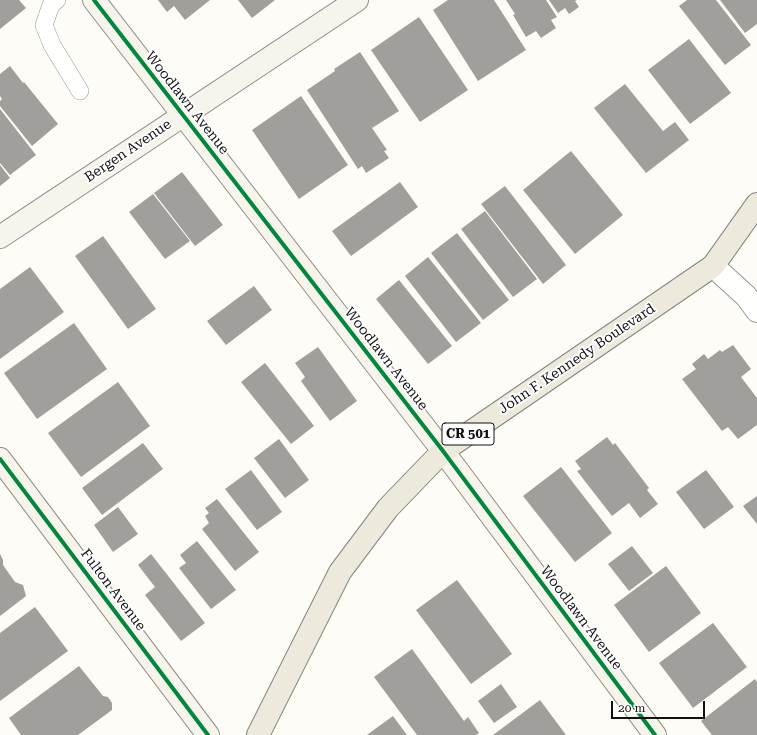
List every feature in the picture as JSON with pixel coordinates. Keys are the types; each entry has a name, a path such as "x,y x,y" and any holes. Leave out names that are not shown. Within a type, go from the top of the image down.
{"main road":[{"name":"John F. Kennedy Boulevard","path":"258,735 340,572 388,508 443,451 713,266 757,204"}],"street":[{"name":"Woodlawn Avenue","path":"94,0 443,451 656,735"},
{"name":"Bergen Avenue","path":"0,237 357,0"},
{"path":"713,266 746,296 757,311"},
{"name":"Fulton Avenue","path":"0,459 208,735"}],"lane":[{"path":"58,0 51,5 44,25 52,45 80,91"}],"building":[{"path":"0,0 19,0 26,8 0,29"},
{"path":"158,0 210,0 185,20 174,6 167,12"},
{"path":"238,0 275,0 252,18"},
{"path":"448,0 494,0 526,50 478,81 433,10"},
{"path":"506,0 546,0 557,17 551,20 556,28 541,38 536,31 526,37 513,15 515,14"},
{"path":"549,0 577,0 575,1 579,7 569,14 565,8 558,13"},
{"path":"687,0 716,0 751,45 725,65 679,6"},
{"path":"720,0 757,0 757,24 745,33"},
{"path":"419,17 468,90 420,122 371,50"},
{"path":"689,39 731,93 690,124 648,70"},
{"path":"360,52 399,111 372,128 387,150 384,151 389,158 366,173 362,166 358,169 307,90 335,71 334,69"},
{"path":"10,66 58,124 32,146 0,106 0,101 2,99 0,96 0,74"},
{"path":"625,84 663,131 675,122 689,140 646,173 594,108"},
{"path":"301,96 348,165 299,199 252,130"},
{"path":"0,109 36,155 10,175 0,163"},
{"path":"571,151 623,215 575,254 523,190"},
{"path":"0,165 10,178 0,186"},
{"path":"182,172 223,225 195,246 154,193"},
{"path":"400,182 418,207 351,256 332,231"},
{"path":"505,186 566,265 543,284 481,204"},
{"path":"153,194 190,241 165,259 129,212"},
{"path":"485,211 537,279 513,297 461,229"},
{"path":"457,233 509,300 483,320 431,253"},
{"path":"103,236 156,309 128,329 75,256"},
{"path":"428,257 481,323 456,342 405,276"},
{"path":"30,267 64,312 0,359 0,289"},
{"path":"399,280 452,346 428,364 376,299"},
{"path":"254,286 272,310 226,345 207,321"},
{"path":"74,323 107,369 37,419 4,373"},
{"path":"733,345 751,369 741,377 757,398 757,425 738,439 728,427 722,431 682,379 696,369 692,364 704,354 708,359 720,350 722,352"},
{"path":"318,347 357,401 330,421 301,381 305,377 295,363"},
{"path":"265,363 314,426 291,444 241,382"},
{"path":"118,382 150,426 81,477 48,433"},
{"path":"607,437 613,445 615,443 649,488 647,490 658,504 640,518 629,503 612,516 577,471 581,469 575,461"},
{"path":"279,439 309,480 285,498 254,458"},
{"path":"143,443 163,469 102,515 82,488"},
{"path":"561,467 612,533 575,562 523,496"},
{"path":"251,470 282,512 257,530 225,489"},
{"path":"706,470 734,507 704,529 676,492"},
{"path":"757,496 757,524 743,506"},
{"path":"217,499 259,552 235,571 202,529 209,523 205,516 209,513 205,508"},
{"path":"118,507 138,534 113,552 94,525"},
{"path":"197,541 236,590 211,609 179,568 186,563 180,555"},
{"path":"632,546 653,573 629,591 608,564"},
{"path":"0,554 3,560 3,565 15,582 23,585 26,596 0,616"},
{"path":"151,554 205,623 181,641 145,595 155,587 138,565"},
{"path":"666,566 701,613 649,652 614,605"},
{"path":"457,580 512,654 471,684 416,610"},
{"path":"35,607 68,651 0,701 0,633"},
{"path":"713,623 747,667 693,708 659,663"},
{"path":"412,649 464,721 468,717 479,733 476,735 417,735 374,677"},
{"path":"79,666 103,696 108,697 112,703 112,710 78,735 21,735 9,718"},
{"path":"755,679 757,682 757,735 712,735 701,721"},
{"path":"501,684 517,707 494,723 478,701"},
{"path":"540,700 566,735 493,735"},
{"path":"393,716 407,735 367,735 375,729"}],"cycle path":[{"path":"94,0 443,451 655,735"},
{"path":"0,459 208,735"}]}
